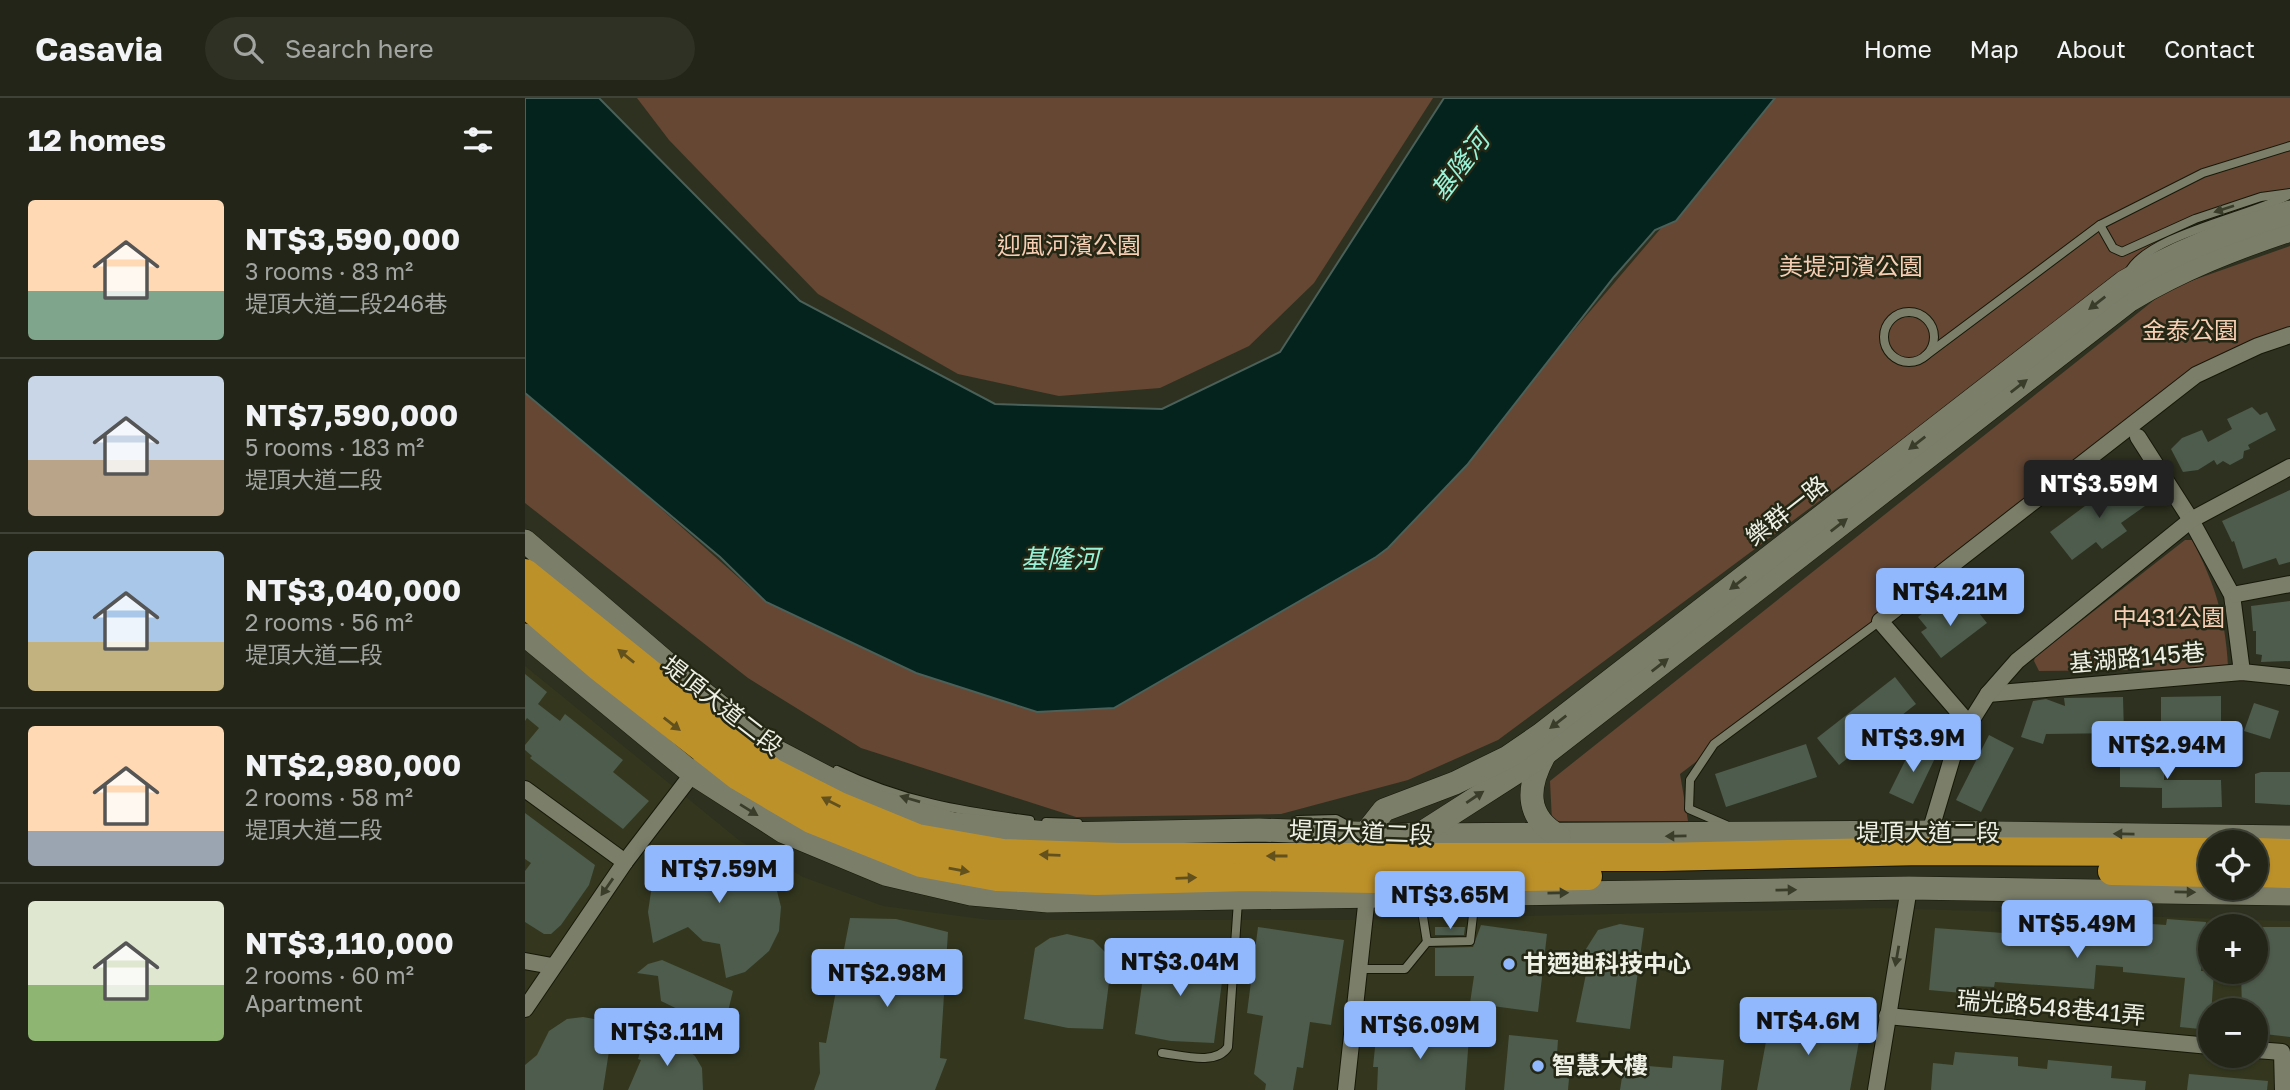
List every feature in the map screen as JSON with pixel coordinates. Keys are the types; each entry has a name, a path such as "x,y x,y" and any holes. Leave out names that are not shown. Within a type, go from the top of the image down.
{"highway":[{"name":"堤頂大道二段","path":"525,573 720,738 738,776 811,819 921,863 997,877 1095,881 1248,877 1371,887 2009,869 2198,873"},
{"name":"堤頂大道二段","path":"525,603 772,772 839,806 917,838 1003,853 1120,857 1662,857 1922,851 2198,852"},
{"path":"2268,852 2290,853"},
{"path":"2268,873 2290,874"}],"street":[{"name":"樂群一路","path":"1319,856 1365,834 1384,810 1455,783 1508,757 1540,735 2124,282 2164,258 2214,236 2290,212"},
{"name":"樂群一路","path":"1371,887 1394,856 1418,835 1545,754 2130,300 2176,272 2219,253 2290,230"},
{"path":"1969,724 1880,621 2196,375 2258,346 2290,335"},
{"path":"2139,437 2191,520 2232,595 2242,672"},
{"path":"1930,832 1956,745 1988,694 2017,661 2191,520 2290,467"},
{"name":"堤頂大道二段","path":"525,541 720,738 784,832 885,874 971,894 1048,901 1238,898 1371,887 1420,895 1909,888 2290,894"},
{"path":"2232,595 2290,584"},
{"name":"堤頂大道二段","path":"525,635 720,738 776,751 866,798 953,824 1058,834 1259,830 1559,836 1930,832 2290,836"},
{"name":"基湖路145巷","path":"1988,694 2242,672 2290,677"},
{"path":"525,1009 625,862 720,738"},
{"path":"1545,754 1535,772 1533,806 1545,828 1559,836"},
{"path":"525,789 625,862"},
{"path":"1346,1090 1371,887"},
{"path":"1877,1090 1909,888"},
{"path":"525,961 552,966"},
{"name":"瑞光路548巷41弄","path":"1887,1016 2198,1045"},
{"path":"2268,1051 2282,1052 2283,1090"}],"lane":[{"path":"1925,356 1934,344 1929,321 1916,313 1894,317 1884,338 1889,352 1902,361 1910,362 1925,356 2099,225 2203,173 2290,146"},
{"path":"2099,225 2113,248 2122,252 2195,219 2261,197 2290,194"},
{"path":"2124,282 2134,262 2150,251 2199,229 2265,208 2290,194"},
{"path":"525,532 678,659"},
{"path":"1756,835 1689,809 1690,780 1714,744 1880,621"},
{"path":"710,685 720,738 782,744 875,789 946,809 1045,822 1086,823"},
{"path":"1100,823 1336,819 1365,834"},
{"path":"1359,969 1405,968 1427,942 1470,941 1476,894"},
{"path":"1420,895 1427,942"},
{"path":"1162,1054 1215,1058 1224,1055 1228,1047 1238,898"}],"shaded area":[{"path":"525,666 740,841 803,877 883,906 990,920 1350,920 1881,908 2198,918 2198,984 2268,984 2268,920 2290,921 2290,1090 525,1090"}],"green space":[{"name":"迎風河濱公園","path":"637,98 1433,98 1314,283 1249,346 1160,388 1059,396 958,374 818,294 669,140"},
{"name":"美堤河濱公園","path":"1772,98 2290,98 2290,195 2192,224 1498,740 1408,780 1281,814 1076,817 861,748 748,678 525,503 525,388 766,602 1388,548"},
{"name":"金泰公園","path":"2290,246 2290,342 2219,366 2128,432 1680,774 1688,821 1552,821 1550,781 2168,289"},
{"name":"中431公園","path":"2185,540 2192,540 2207,571 2217,601 2227,648 2228,666 2225,669 2039,671 2035,657"}],"water":[{"name":"基隆河","path":"525,98 599,98 800,301 995,404 1162,409 1280,352 1444,98 1775,98 1676,221 1655,230 1614,277 1467,465 1388,548 1114,708 1037,712 916,673 766,602 720,557 525,393"}],"building":[{"path":"2252,407 2260,415 2267,412 2276,430 2248,445 2250,449 2244,451 2243,458 2230,465 2223,461 2217,465 2214,460 2198,470 2183,472 2171,449 2182,438 2202,430 2208,442 2232,429 2227,419"},
{"path":"2124,477 2145,506 2121,523 2127,531 2102,549 2096,542 2072,560 2050,532"},
{"path":"2290,490 2290,562 2279,565 2276,558 2243,569 2234,541 2232,542 2222,521"},
{"path":"2290,601 2290,661 2261,662 2262,655 2256,654 2256,631 2253,631 2251,606"},
{"path":"1936,603 1949,620 1971,603 1987,623 1941,658 1921,632 1927,628 1918,617"},
{"path":"525,674 547,692 538,704 560,721 565,714 623,760 613,772 649,801 623,829 530,758 532,756 525,750 525,745 539,728 527,718 525,721"},
{"path":"1895,677 1916,704 1839,765 1817,738"},
{"path":"2221,696 2221,732 2161,733 2161,697"},
{"path":"2123,697 2124,733 2046,734 2043,744 2021,737 2033,701 2046,699 2065,706 2064,698"},
{"path":"2254,703 2279,711 2270,739 2244,731"},
{"path":"1989,735 2014,748 1981,812 1956,800"},
{"path":"1914,743 1937,754 1913,804 1889,793"},
{"path":"1806,744 1817,777 1726,807 1715,774"},
{"path":"2120,750 2164,751 2164,780 2221,780 2222,807 2162,808 2162,788 2120,787"},
{"path":"2290,772 2290,805 2255,803 2255,774"},
{"path":"525,813 595,865 589,885 561,925 551,934 544,934 525,922 525,871 531,863 525,859"},
{"path":"722,848 758,857 776,887 781,907 779,931 769,951 745,972 726,978 720,944 703,941 688,927 653,943 648,912 651,892 668,867 695,851"},
{"path":"850,918 896,919 948,932 940,1058 947,1059 935,1090 814,1090 820,1073 819,1042 826,1043"},
{"path":"2167,919 2198,921 2198,984 2213,984 2212,998 2198,998 2198,1029 2180,1027 2185,978 2123,972 2123,967 2096,965 2094,989 1995,982 1994,987 1973,986 1973,994 1929,990 1935,928 2017,934 2018,927 2109,933 2110,921 2166,925"},
{"path":"1620,924 1644,928 1630,1029 1576,1022 1586,974 1583,973 1586,949 1598,930"},
{"name":"甘迺迪科技中心","path":"1481,925 1547,934 1538,1012 1470,1003 1474,976 1435,976 1435,948 1473,947"},
{"path":"1258,927 1344,940 1331,1025 1310,1022 1303,1068 1297,1067 1293,1090 1265,1090 1266,1084 1254,1074 1263,1016 1247,1013"},
{"path":"1435,927 1465,927 1464,935 1435,935"},
{"path":"2268,927 2290,927 2290,1037 2268,1034 2268,998 2242,998 2241,984 2268,984"},
{"path":"1067,934 1093,940 1112,959 1103,1029 1068,1028 1024,1019 1035,948 1050,938"},
{"path":"1187,949 1204,955 1223,974 1214,1043 1171,1041 1135,1034 1145,963 1169,950"},
{"path":"662,960 733,991 720,1044 694,1017 661,1001 658,976 637,973 648,964"},
{"path":"583,1017 616,1023 614,1030 619,1032 614,1052 609,1051 603,1090 525,1090 525,1065 537,1055 549,1031 567,1019"},
{"path":"1770,1020 1816,1022 1860,1036 1850,1090 1757,1090"},
{"path":"1377,1028 1469,1037 1465,1090 1377,1090 1378,1067 1373,1067"},
{"path":"651,1034 668,1039 667,1044 685,1048 695,1056 702,1068 703,1090 628,1090 641,1060 638,1059 644,1039 649,1041"},
{"name":"智慧大樓","path":"1509,1035 1558,1040 1557,1054 1571,1056 1568,1090 1504,1090"},
{"path":"1955,1052 2018,1057 2018,1066 2047,1069 2048,1060 2112,1066 2111,1078 2146,1081 2145,1090 1931,1090 1933,1063 1953,1065"},
{"path":"1673,1056 1724,1060 1721,1090 1620,1090 1624,1064 1672,1068"},
{"path":"2189,1074 2268,1081 2267,1090 2187,1090"}],"place":[{"name":"甘迺迪科技中心","path":"1509,964"},
{"name":"智慧大樓","path":"1538,1066"}]}
